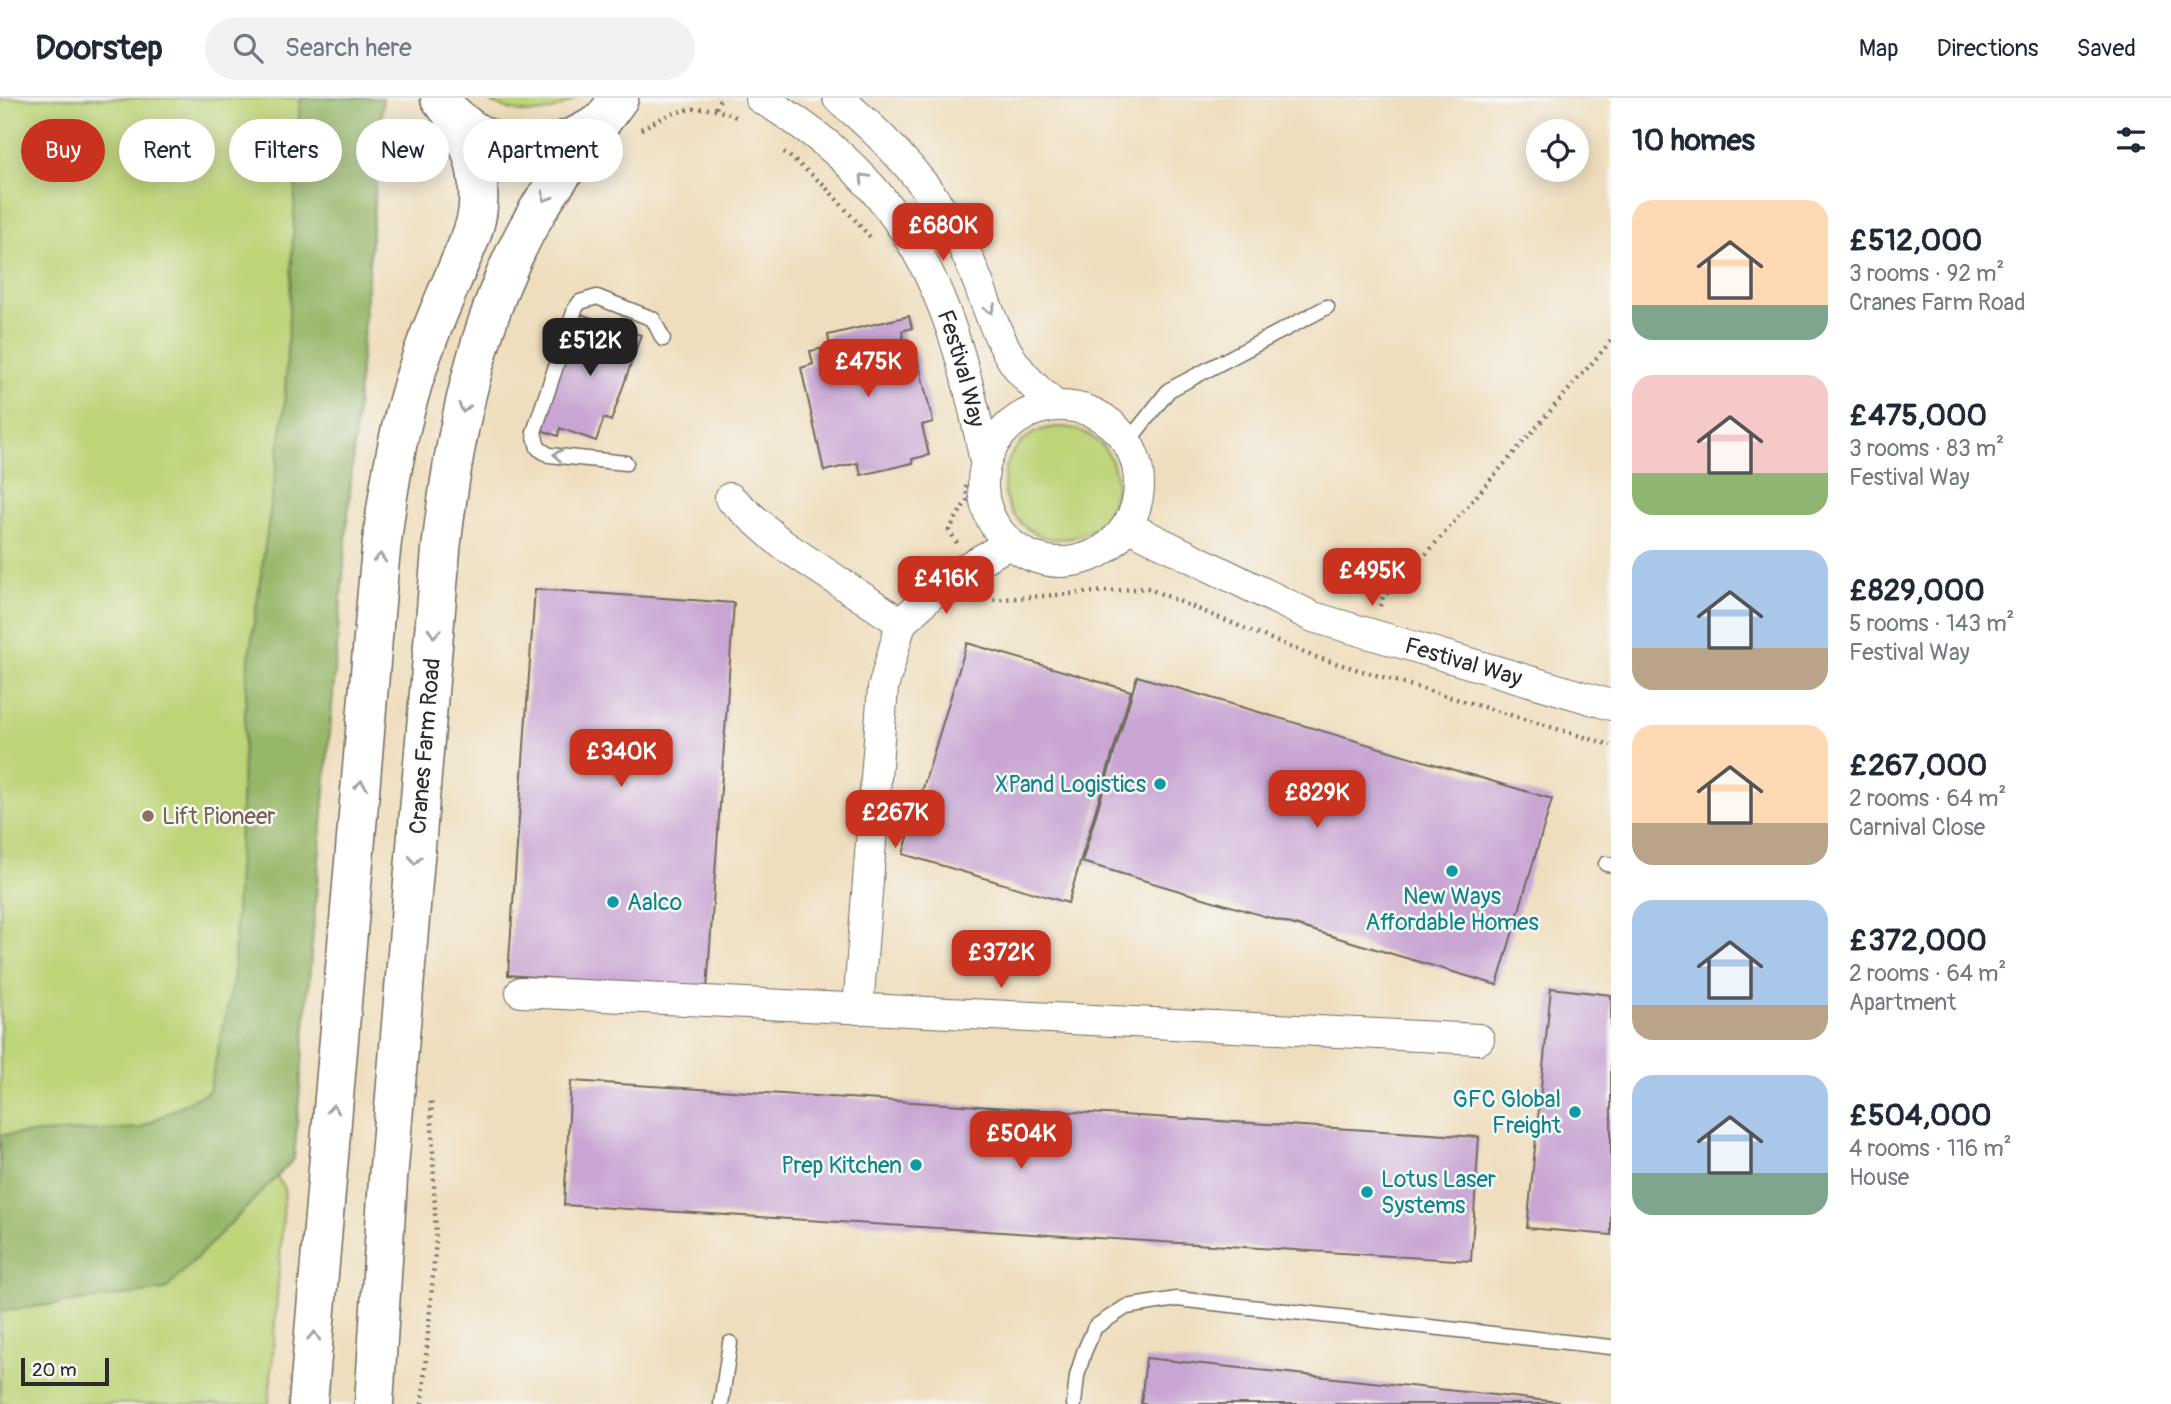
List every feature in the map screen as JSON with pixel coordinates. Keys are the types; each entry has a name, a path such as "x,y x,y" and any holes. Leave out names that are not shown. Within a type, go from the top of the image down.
{"main road":[{"path":"446,105 465,126 486,139 512,147 545,147 579,136 618,111"},
{"path":"308,1404 377,591 388,497 400,430 414,378 477,215 478,188 468,139 446,105"},
{"name":"Cranes Farm Road","path":"374,1404 388,1179 447,493 470,383 500,290 536,212 559,176 618,111"}],"street":[{"name":"Festival Way","path":"838,98 891,146 915,172 957,234 1010,357 1036,389 1055,405"},
{"path":"876,98 879,122 891,146"},
{"name":"Festival Way","path":"752,110 793,117 850,164 895,216 913,244 936,285 968,387 975,469"},
{"path":"1055,405 1081,408 1105,419 1127,443 1137,466 1139,492 1127,526 1110,545 1087,558 1060,563 1033,558 1009,544 991,521 975,469 999,436 1020,416 1055,405"},
{"path":"730,498 782,544 901,623"},
{"name":"Festival Way","path":"1127,526 1313,617 1611,705"},
{"path":"858,1009 883,688 901,623 950,577 1009,544"},
{"path":"521,992 1479,1039"}],"lane":[{"path":"626,464 549,454 537,448 534,432 575,309 580,302 597,298 653,319 663,339"},
{"path":"1127,443 1169,390 1328,307"},
{"path":"1074,1404 1077,1376 1095,1327 1126,1307 1177,1299 1611,1347"},
{"path":"721,1404 730,1343"}],"path":[{"path":"716,108 720,99"},
{"path":"618,111 641,128 678,111 716,108 752,110"},
{"path":"782,150 823,184 873,239"},
{"path":"1369,634 1383,597 1427,553 1611,341"},
{"path":"975,469 967,500 949,530 991,600 1147,587 1311,656 1611,745"},
{"path":"422,1404 436,1240 431,1093"}],"green space":[{"name":"Lift Pioneer","path":"0,98 359,98 265,1162 285,1188 269,1404 0,1404"},
{"path":"300,98 383,98 381,119 356,119 356,182 376,182 294,1159 165,1290 0,1311 0,1135 140,1128 209,1091 233,981 247,672 284,412 296,182 342,182 342,119 299,119"},
{"path":"483,98 575,98 552,110 529,113 506,109"},
{"path":"1060,427 1081,432 1099,444 1111,462 1116,483 1111,504 1099,522 1081,534 1060,539 1039,534 1021,522 1009,504 1004,483 1009,462 1021,444 1039,432"}],"building":[{"path":"578,313 641,335 611,421 604,418 596,441 560,428 558,436 538,429"},
{"path":"909,316 912,328 902,331 906,356 916,353 933,422 922,425 929,455 912,459 913,463 861,475 858,463 824,471 801,368 813,364 810,351 830,347 828,335"},
{"path":"535,589 734,603 707,989 508,975"},
{"path":"967,643 1131,691 1068,903 903,854"},
{"path":"1137,676 1552,799 1497,985 1082,862"},
{"name":"GFC Global Freight","path":"1551,988 1611,995 1611,1235 1527,1228"},
{"path":"571,1081 1479,1137 1471,1261 564,1205"},
{"path":"1146,1358 1559,1402 1559,1404 1141,1404"}],"place":[{"name":"XPand Logistics","path":"1160,784"},
{"name":"Lift Pioneer","path":"148,816"},
{"name":"New Ways Affordable Homes","path":"1452,871"},
{"name":"Aalco","path":"613,902"},
{"name":"GFC Global Freight","path":"1575,1112"},
{"name":"Prep Kitchen","path":"916,1165"},
{"name":"Lotus Laser Systems","path":"1367,1192"}]}
